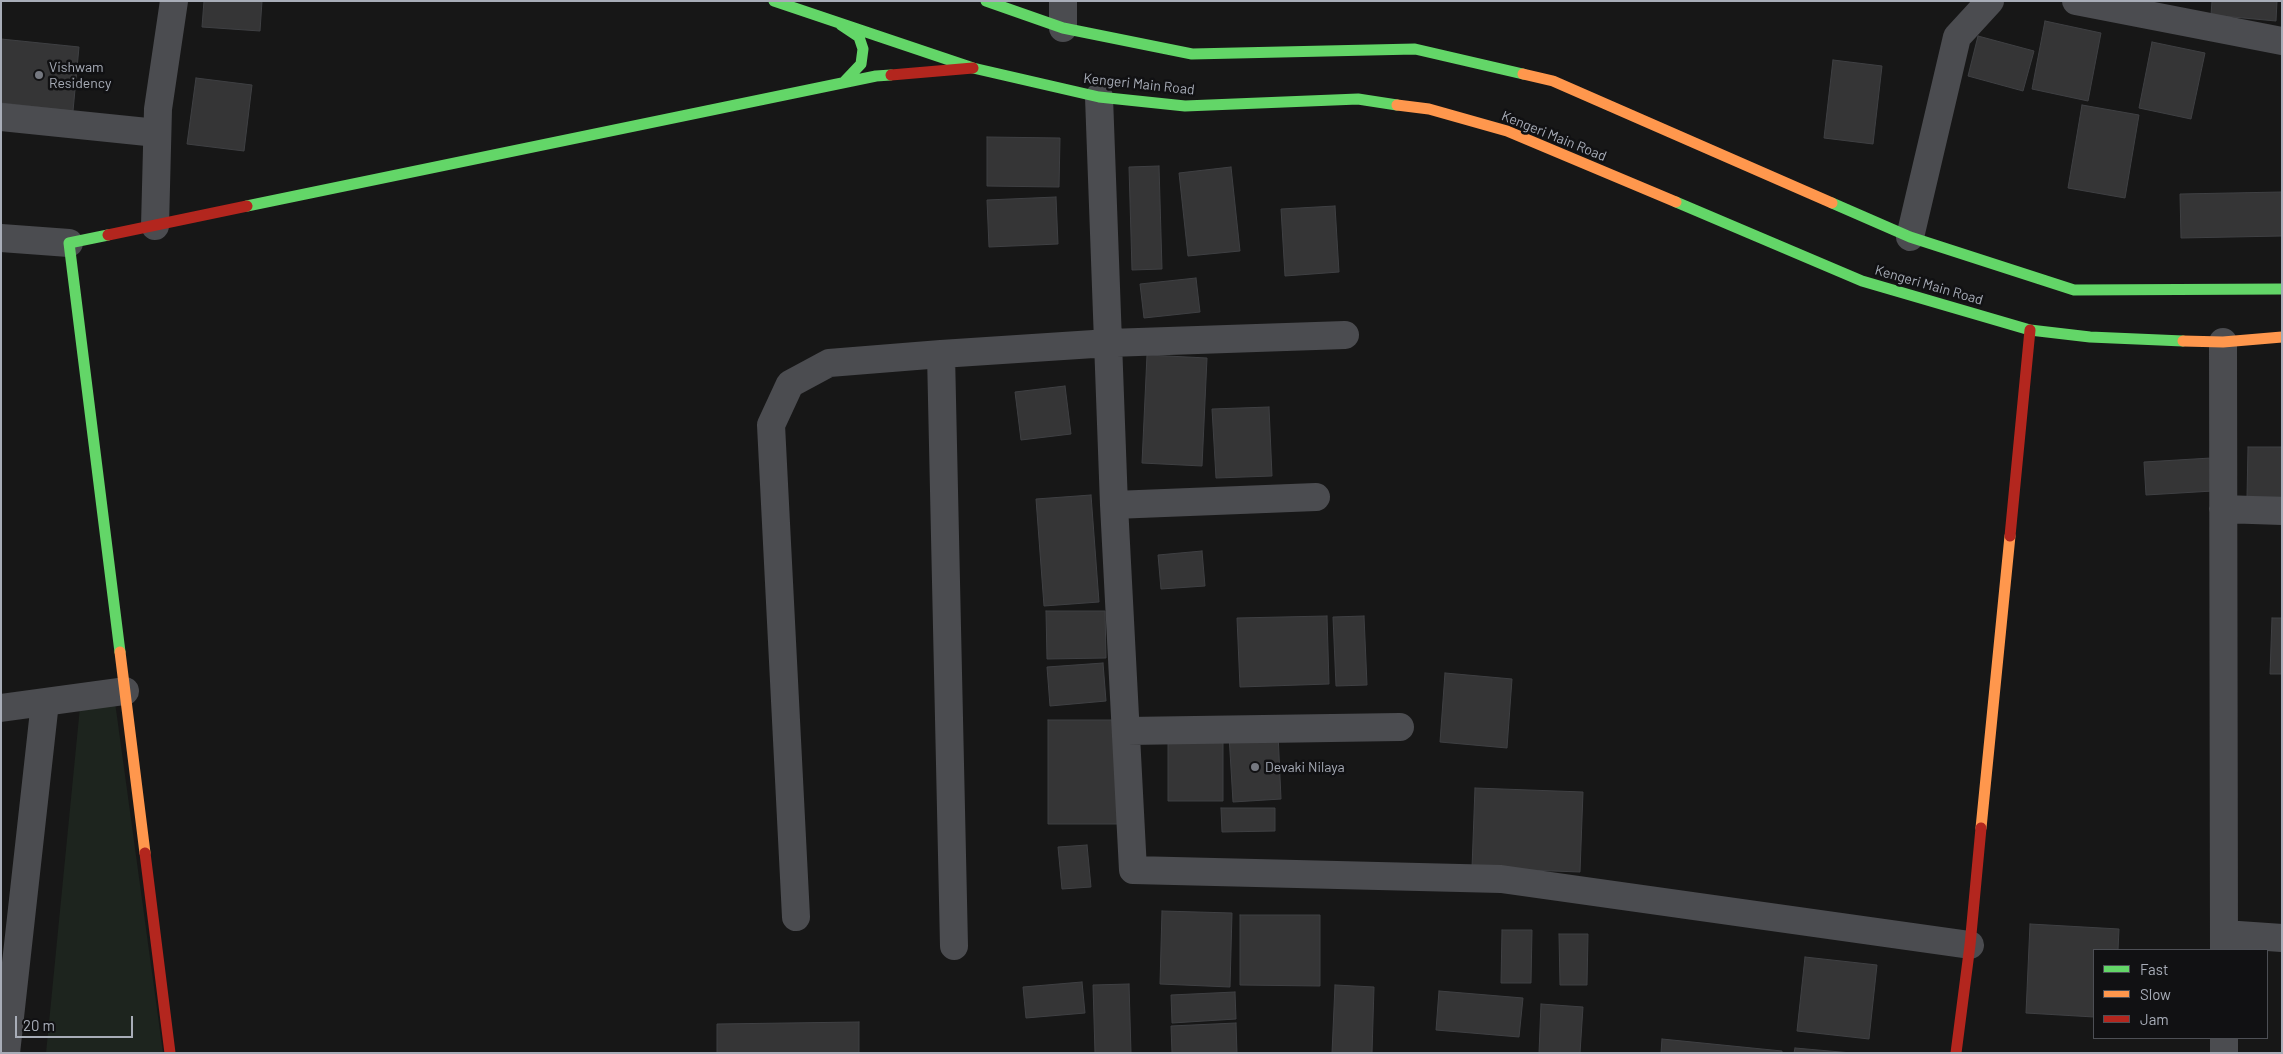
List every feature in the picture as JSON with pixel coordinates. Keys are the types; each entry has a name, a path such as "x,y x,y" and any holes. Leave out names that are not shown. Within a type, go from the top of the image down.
{"main road":[{"name":"Kengeri Main Road","path":"774,1 973,68 1099,97 1185,106 1358,99 1429,109 1507,131 1862,281 2030,330 2090,337 2222,342 2282,337"},
{"path":"986,1 1063,28 1192,54 1415,49 1553,81 1910,237 2074,290 2282,289"},
{"path":"841,24 859,36 863,49 861,64 843,83"},
{"path":"170,1053 69,243 876,76 973,68"},
{"path":"1956,1053 1970,945 2030,330"}],"street":[{"path":"155,226 158,109 174,1"},
{"path":"1062,1 1063,28"},
{"path":"1910,237 1957,37 1990,1"},
{"path":"2076,1 2282,41"},
{"path":"1099,97 1114,506 1133,870 1500,879 1970,945"},
{"path":"1,117 157,133"},
{"path":"1,238 69,243"},
{"path":"796,917 771,426 790,384 829,363 1109,343 1345,335"},
{"path":"2222,342 2224,942 2282,938"},
{"path":"941,354 954,946"},
{"path":"1114,506 1316,497"},
{"path":"2223,509 2282,512"},
{"path":"1,708 125,692"},
{"path":"6,1053 45,702"},
{"path":"1127,731 1400,727"},
{"path":"2224,1039 2224,1053"}],"shaded area":[{"path":"115,702 163,1053 46,1053 80,707"}],"building":[{"path":"204,1 262,1 260,31 202,27"},
{"path":"2212,1 2277,1 2276,21 2211,15"},
{"path":"2045,21 2101,33 2088,101 2032,89"},
{"path":"1978,36 2034,51 2023,91 1968,76"},
{"name":"Vishwam Residency","path":"1,39 79,47 73,111 1,103"},
{"path":"2152,42 2205,53 2191,119 2139,108"},
{"path":"1833,60 1882,66 1873,144 1824,138"},
{"path":"196,78 252,85 244,151 187,144"},
{"path":"2082,105 2139,115 2125,198 2068,188"},
{"path":"987,137 1060,138 1059,187 987,186"},
{"path":"1159,166 1162,269 1132,270 1129,167"},
{"path":"1231,167 1240,251 1188,256 1179,173"},
{"path":"2282,192 2282,236 2181,238 2180,194"},
{"path":"1056,197 1058,244 989,247 987,200"},
{"path":"1335,206 1339,272 1285,276 1281,209"},
{"path":"1196,278 1200,312 1144,318 1140,284"},
{"path":"1147,355 1207,358 1202,466 1142,463"},
{"path":"1065,386 1071,434 1021,440 1015,392"},
{"path":"1269,407 1272,476 1216,478 1212,409"},
{"path":"2248,447 2282,447 2282,497 2247,497"},
{"path":"2211,458 2213,491 2146,495 2144,462"},
{"path":"1091,495 1099,602 1044,606 1036,499"},
{"path":"1202,551 1205,586 1161,589 1158,555"},
{"path":"1046,611 1105,611 1106,658 1047,659"},
{"path":"1327,616 1329,684 1240,687 1237,618"},
{"path":"1364,616 1367,685 1336,686 1333,617"},
{"path":"2272,618 2282,618 2282,674 2270,674"},
{"path":"1103,663 1106,701 1050,706 1047,667"},
{"path":"1445,673 1512,679 1507,748 1440,742"},
{"path":"1048,720 1121,720 1121,824 1048,824"},
{"path":"1168,730 1223,730 1223,801 1168,801"},
{"name":"Devaki Nilaya","path":"1278,733 1281,799 1233,802 1229,735"},
{"path":"1475,788 1583,792 1580,872 1472,868"},
{"path":"1221,808 1275,808 1275,831 1222,832"},
{"path":"1087,845 1091,887 1062,889 1058,847"},
{"path":"1162,911 1232,913 1230,987 1160,984"},
{"path":"1240,915 1320,915 1320,986 1240,985"},
{"path":"2030,924 2119,929 2118,949 2093,949 2093,1017 2026,1013"},
{"path":"1502,930 1532,930 1531,983 1501,983"},
{"path":"1559,934 1588,934 1587,985 1560,985"},
{"path":"1805,957 1877,965 1869,1039 1797,1031"},
{"path":"1082,982 1085,1013 1026,1018 1023,987"},
{"path":"1129,984 1131,1053 1095,1053 1093,985"},
{"path":"1335,985 1374,987 1372,1053 1332,1053"},
{"path":"1439,991 1523,998 1519,1037 1436,1030"},
{"path":"1235,992 1236,1019 1172,1023 1171,995"},
{"path":"1541,1004 1583,1007 1580,1053 1539,1053"},
{"path":"859,1022 859,1053 717,1053 717,1024"},
{"path":"1236,1023 1237,1053 1172,1053 1171,1026"},
{"path":"1662,1039 1782,1051 1782,1053 1661,1053"},
{"path":"1795,1048 1852,1053 1794,1053"}],"traffic: fast":[{"path":"774,1 973,68 1099,97 1185,106 1358,99 1397,105"},
{"path":"986,1 1063,28 1192,54 1415,49 1523,74"},
{"path":"841,25 859,37 863,49 861,64 843,83"},
{"path":"247,206 876,76 891,75"},
{"path":"1676,202 1862,281 2030,330 2090,337 2183,341"},
{"path":"1832,203 1910,237 2074,290 2282,289"},
{"path":"108,235 69,243 120,652"}],"traffic: slow":[{"path":"1523,74 1553,81 1832,203"},
{"path":"1397,105 1429,109 1507,131 1676,202"},
{"path":"2183,341 2223,342 2282,337"},
{"path":"1981,828 2010,536"},
{"path":"120,652 145,853"}],"traffic: jam":[{"path":"891,75 973,68"},
{"path":"108,235 247,206"},
{"path":"2010,536 2030,330"},
{"path":"1956,1053 1970,945 1981,828"},
{"path":"145,853 170,1053"}],"place":[{"name":"Vishwam Residency","path":"39,75"},
{"name":"Devaki Nilaya","path":"1255,767"}]}
